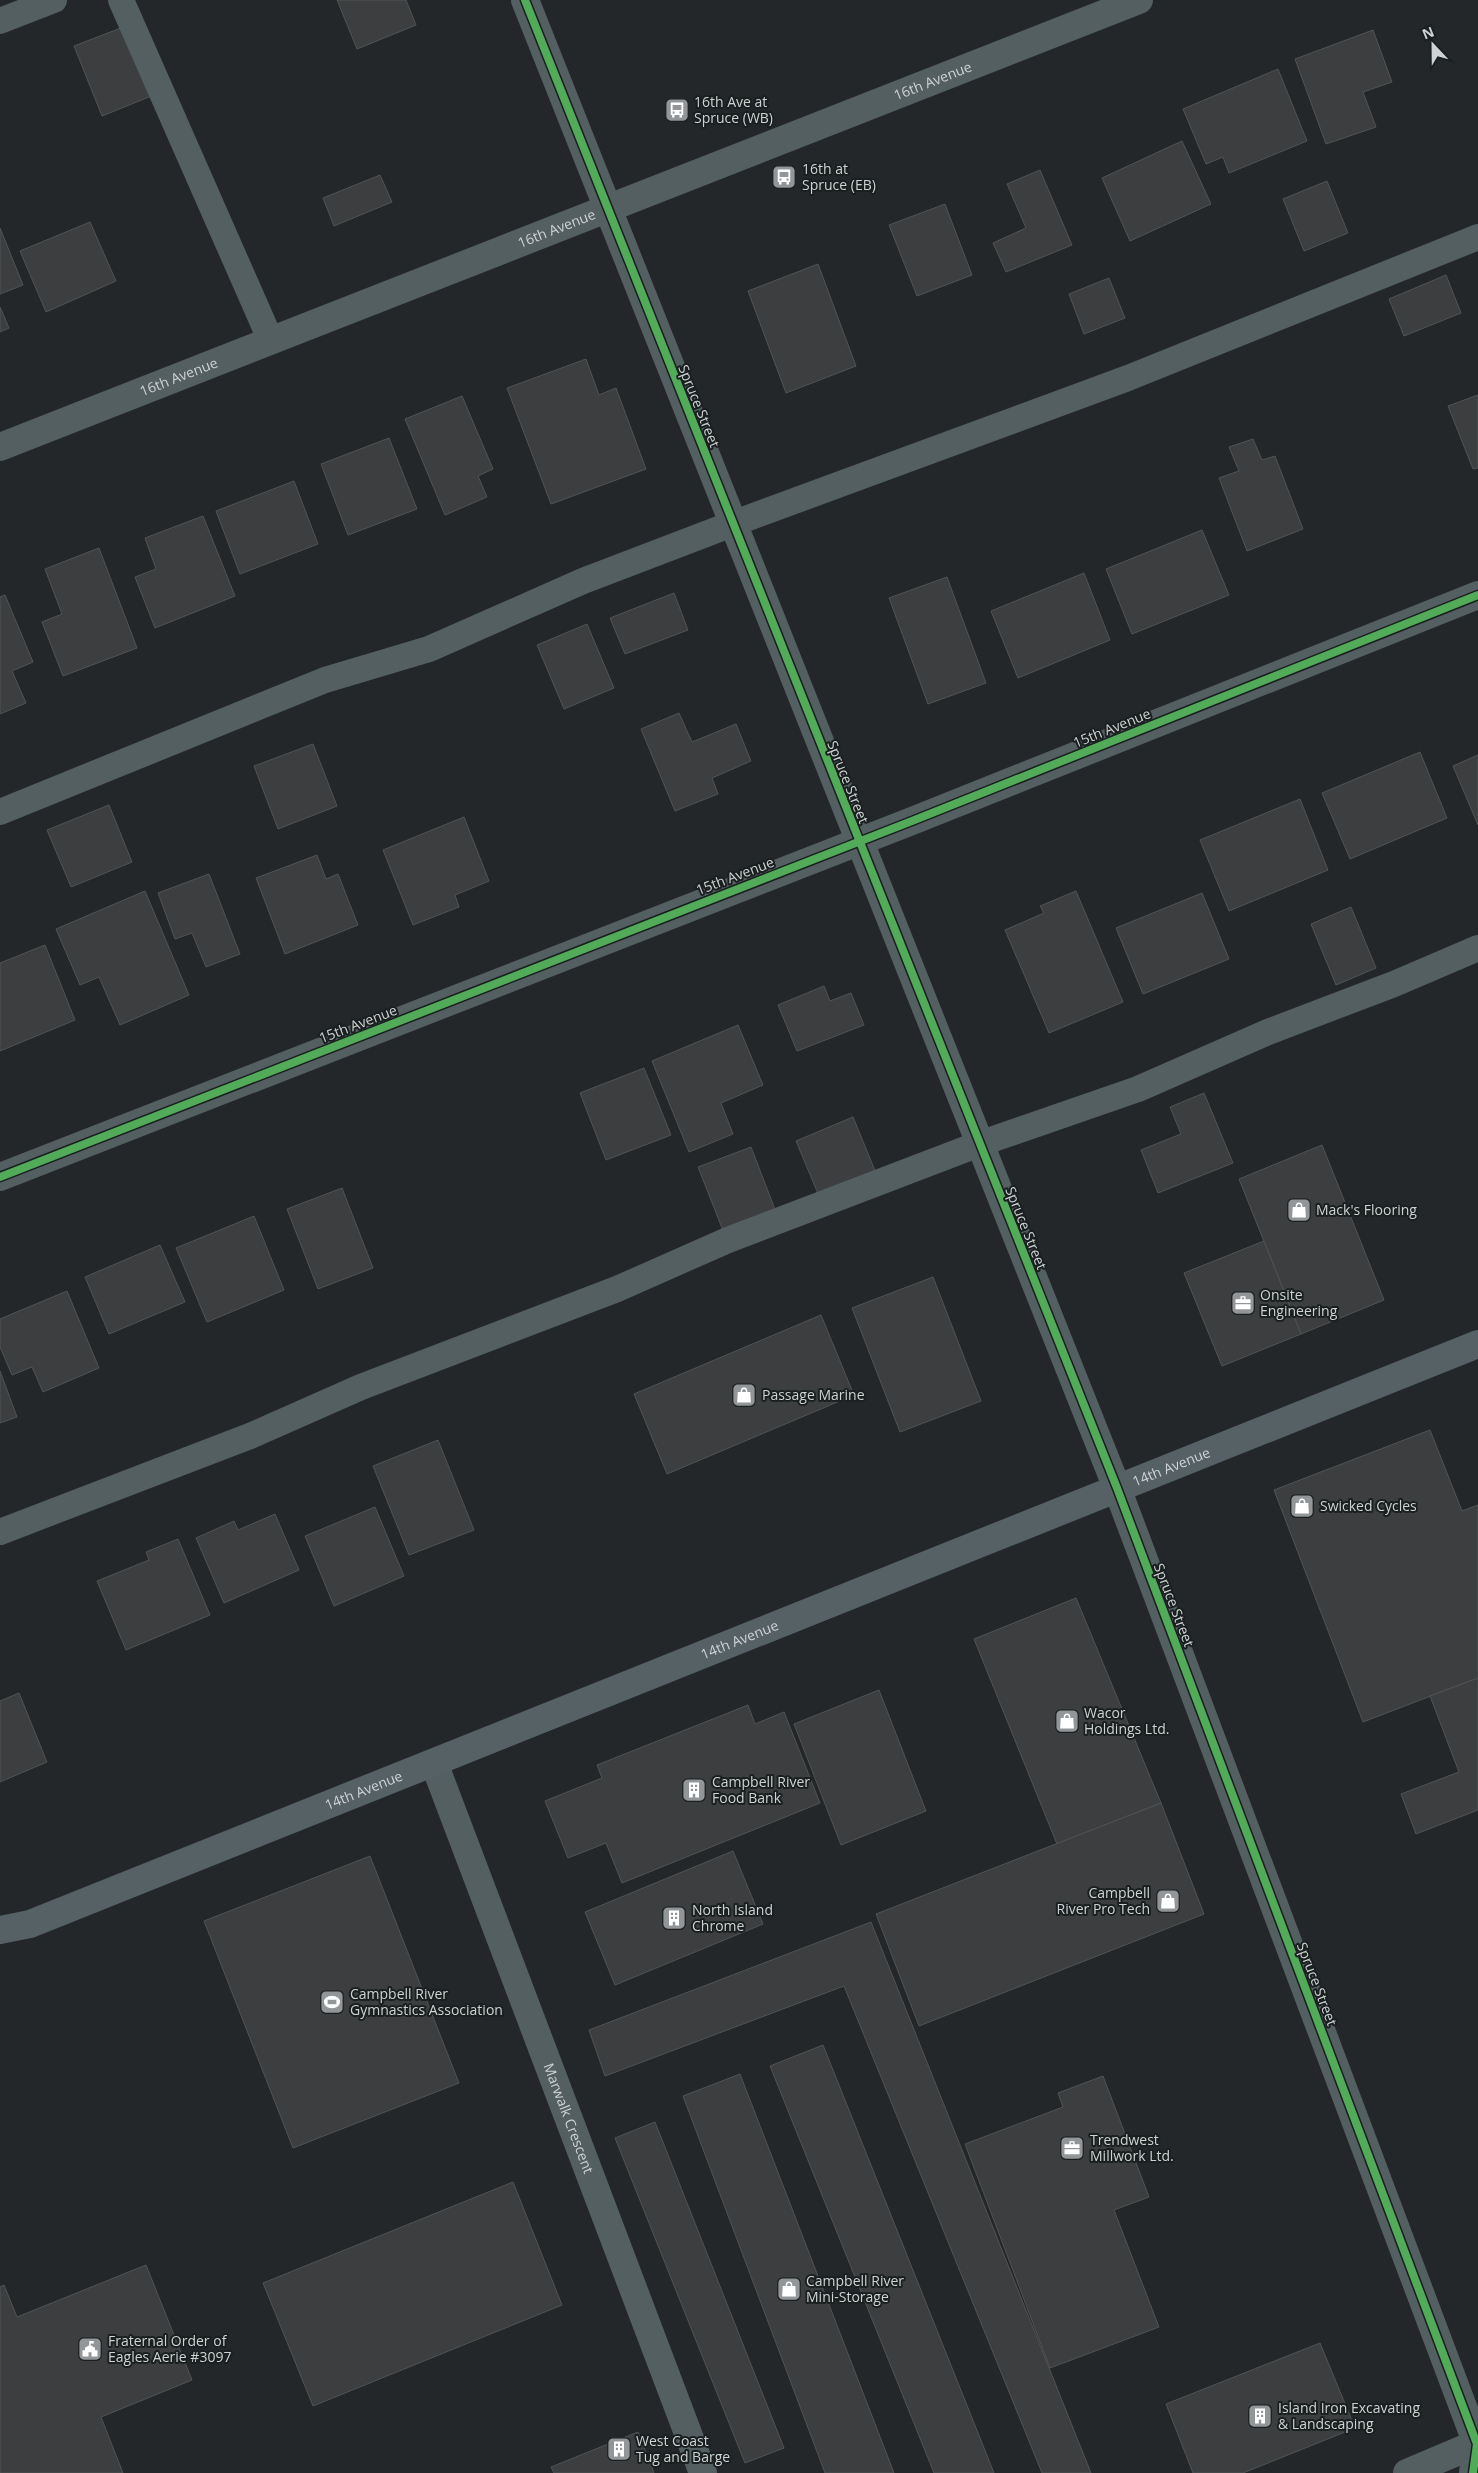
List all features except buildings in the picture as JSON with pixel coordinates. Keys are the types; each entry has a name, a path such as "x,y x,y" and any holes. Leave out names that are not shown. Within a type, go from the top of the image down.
{"main road":[{"name":"14th Avenue","path":"0,1930 30,1924 1478,1344"}],"street":[{"name":"Spruce Street","path":"525,0 858,842 1117,1488 1478,2443 1473,2473"},
{"name":"16th Avenue","path":"0,447 1140,0"},
{"name":"15th Avenue","path":"0,1177 858,842 1478,595"},
{"name":"Marwalk Crescent","path":"434,1762 703,2473"},
{"path":"1406,2473 1478,2443"}],"lane":[{"path":"0,21 54,0"},
{"path":"121,0 271,341"},
{"path":"0,812 325,680 429,649 583,581 1128,378 1478,237"},
{"path":"0,1532 250,1436 361,1388 617,1289 728,1240 979,1144 1138,1089 1268,1032 1394,984 1478,948"}],"cycle path":[{"path":"525,0 1117,1488 1477,2444 1473,2473"},
{"path":"0,1177 912,821 1478,595"}],"place":[{"name":"16th Ave at Spruce (WB)","path":"677,110"},
{"name":"16th at Spruce (EB)","path":"784,177"},
{"name":"Mack's Flooring","path":"1299,1210"},
{"name":"Onsite Engineering","path":"1243,1303"},
{"name":"Passage Marine","path":"744,1395"},
{"name":"Swicked Cycles","path":"1302,1506"},
{"name":"Wacor Holdings Ltd.","path":"1067,1721"},
{"name":"Campbell River Food Bank","path":"694,1790"},
{"name":"Campbell River Pro Tech","path":"1168,1901"},
{"name":"North Island Chrome","path":"674,1918"},
{"name":"Campbell River Gymnastics Association","path":"332,2002"},
{"name":"Trendwest Millwork Ltd.","path":"1072,2148"},
{"name":"Campbell River Mini-Storage","path":"789,2289"},
{"name":"Fraternal Order of Eagles Aerie #3097","path":"90,2349"},
{"name":"Island Iron Excavating & Landscaping","path":"1260,2416"},
{"name":"West Coast Tug and Barge","path":"619,2449"}]}
